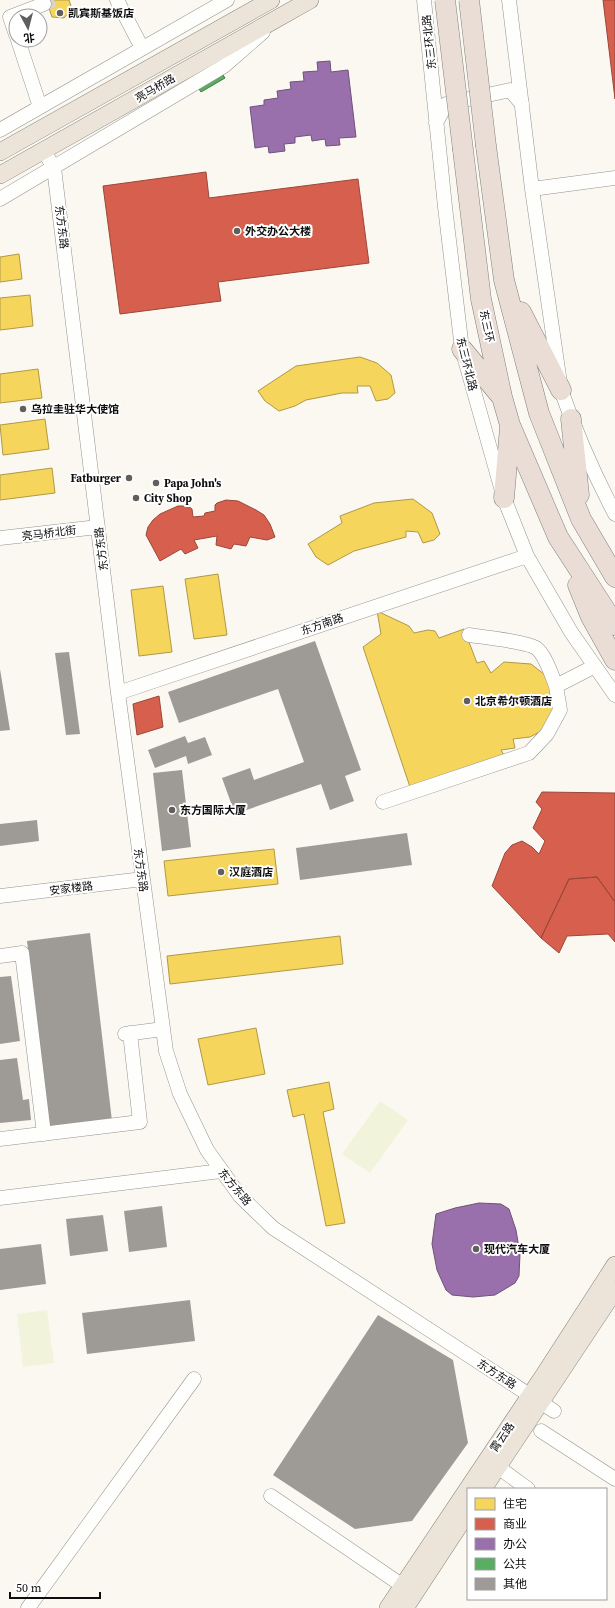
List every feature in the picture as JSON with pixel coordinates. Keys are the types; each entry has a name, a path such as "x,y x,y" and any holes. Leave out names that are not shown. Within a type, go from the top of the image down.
{"highway":[{"name":"东三环","path":"446,0 481,299 502,397 510,425 558,537 615,625"},
{"path":"469,0 486,146 504,280 539,413 581,519 615,577"},
{"path":"504,280 561,390"},
{"path":"462,349 502,397"},
{"path":"571,419 581,519"},
{"path":"504,498 510,425"},
{"path":"558,537 591,617 615,660"}],"main road":[{"name":"亮马桥路","path":"0,152 271,0"},
{"name":"亮马桥路","path":"0,175 310,0"},
{"name":"霄云路","path":"477,1488 542,1403 615,1265"},
{"name":"霄云路","path":"484,1488 542,1403 615,1290"},
{"name":"霄云路","path":"388,1608 467,1502"},
{"path":"404,1608 467,1514"}],"street":[{"path":"117,0 142,48"},
{"path":"0,130 227,0"},
{"name":"东三环北路","path":"424,0 448,235 462,349 504,498 527,556 571,632 615,695"},
{"path":"509,0 532,189 561,390 571,419 601,488 615,514"},
{"path":"34,8 44,4"},
{"path":"0,198 54,168 224,66 281,16"},
{"path":"21,48 40,107"},
{"path":"436,123 446,104 510,90 522,104"},
{"name":"东方东路","path":"44,151 54,168 118,692 163,1029 172,1072 180,1094 207,1150 221,1171 240,1196 273,1228 542,1403"},
{"path":"532,189 615,178"},
{"name":"亮马桥北街","path":"0,538 98,527"},
{"name":"东方南路","path":"118,692 527,556"},
{"path":"383,802 529,753 547,734 560,710 556,686 547,663 536,648 518,643 469,635"},
{"path":"556,686 595,666"},
{"name":"安家楼路","path":"0,896 142,879"},
{"path":"0,956 22,953 44,1134"},
{"path":"0,1139 140,1122 127,1034 163,1029"},
{"path":"0,1198 221,1171"},
{"path":"28,1608 194,1379"},
{"path":"541,1431 615,1479"},
{"path":"498,1467 527,1488"},
{"path":"271,1496 403,1586"}],"green space":[{"path":"380,1101 408,1120 370,1173 342,1154"},
{"path":"47,1310 54,1363 23,1367 17,1314"}],"building: 住宅":[{"name":"凯宾斯基饭店","path":"46,0 69,0 72,9 64,18 52,17"},
{"path":"19,254 22,279 0,282 0,257"},
{"path":"30,295 33,326 0,330 0,298"},
{"path":"360,357 377,363 391,375 395,393 388,399 376,401 370,386 357,386 358,393 342,393 306,400 295,406 279,411 265,401 258,391 296,366"},
{"path":"38,369 42,398 0,403 0,374"},
{"path":"45,419 49,449 3,455 0,425"},
{"path":"52,468 55,493 0,500 0,475"},
{"path":"413,499 432,513 440,534 434,540 423,543 418,532 406,531 406,537 354,551 328,565 316,557 308,544 342,523 340,516 374,503"},
{"path":"218,574 227,635 194,639 185,579"},
{"path":"163,586 172,652 139,656 131,590"},
{"name":"北京希尔顿酒店","path":"377,611 409,626 414,633 428,630 435,631 439,638 464,629 477,663 484,661 491,673 504,662 531,664 549,678 554,709 547,728 530,737 513,739 515,748 501,750 504,755 410,787 363,647 381,634"},
{"name":"汉庭酒店","path":"274,849 278,884 168,896 164,861"},
{"path":"340,936 343,964 170,984 167,956"},
{"path":"256,1028 265,1074 208,1085 198,1039"},
{"path":"329,1082 334,1109 323,1112 345,1223 326,1226 304,1114 293,1117 287,1090"}],"building: 商业":[{"path":"603,0 615,0 615,99"},
{"name":"外交办公大楼","path":"206,172 209,198 358,179 369,263 218,282 221,301 120,314 103,186"},
{"path":"226,500 238,501 264,515 270,524 275,537 267,540 250,537 246,546 234,544 231,549 216,545 217,536 194,540 198,548 185,554 181,549 160,561 146,535 148,527 153,520 160,514 178,506 188,506 192,509 193,517 204,516 205,513 215,511 215,505 217,503"},
{"path":"159,696 163,727 137,735 133,704"},
{"path":"542,792 615,793 615,902 597,877 569,879 541,938 492,886 505,853 512,845 522,841 532,847 539,854 545,841 533,828 542,809 536,802"},
{"path":"597,877 615,902 615,942 608,934 567,936 559,953 541,938 569,879"}],"building: 办公":[{"path":"330,61 331,72 348,70 356,137 339,138 340,145 326,146 325,139 312,141 311,135 295,137 295,143 284,144 285,151 269,153 268,146 255,148 250,107 264,105 264,100 278,98 277,91 291,89 290,82 304,81 303,72 318,71 317,62"},
{"name":"现代汽车大厦","path":"479,1203 501,1204 509,1209 516,1230 520,1254 519,1276 515,1283 495,1295 473,1297 452,1295 446,1290 437,1270 432,1244 436,1214"}],"building: 公共":[{"path":"220,70 225,78 201,92 196,84"}],"building: 其他":[{"path":"315,641 361,770 345,776 354,801 330,810 321,784 235,814 222,778 250,768 254,780 304,762 278,689 179,723 168,692"},
{"path":"69,652 80,734 66,735 55,653"},
{"path":"0,669 10,730 0,731"},
{"path":"185,736 188,743 205,737 212,755 188,764 186,756 155,768 148,750"},
{"name":"东方国际大厦","path":"182,770 191,847 162,851 153,773"},
{"path":"37,820 39,841 0,846 0,824"},
{"path":"407,833 412,865 300,880 296,848"},
{"path":"90,933 112,1121 50,1129 27,941"},
{"path":"11,976 20,1041 0,1044 0,977"},
{"path":"17,1058 23,1100 29,1099 31,1120 0,1123 0,1060"},
{"path":"162,1206 167,1247 129,1252 124,1211"},
{"path":"103,1215 108,1251 70,1256 66,1219"},
{"path":"41,1244 46,1284 0,1290 0,1249"},
{"path":"190,1300 195,1341 87,1354 82,1313"},
{"path":"378,1315 453,1360 468,1443 412,1521 355,1529 273,1475"}],"tunnel":[{"path":"44,4 54,0"}],"place":[{"name":"凯宾斯基饭店","path":"60,13"},
{"name":"外交办公大楼","path":"237,231"},
{"name":"乌拉圭驻华大使馆","path":"23,409"},
{"name":"Fatburger","path":"129,478"},
{"name":"Papa John's","path":"156,483"},
{"name":"City Shop","path":"136,498"},
{"name":"北京希尔顿酒店","path":"467,701"},
{"name":"东方国际大厦","path":"172,810"},
{"name":"汉庭酒店","path":"221,872"},
{"name":"现代汽车大厦","path":"476,1249"}]}
